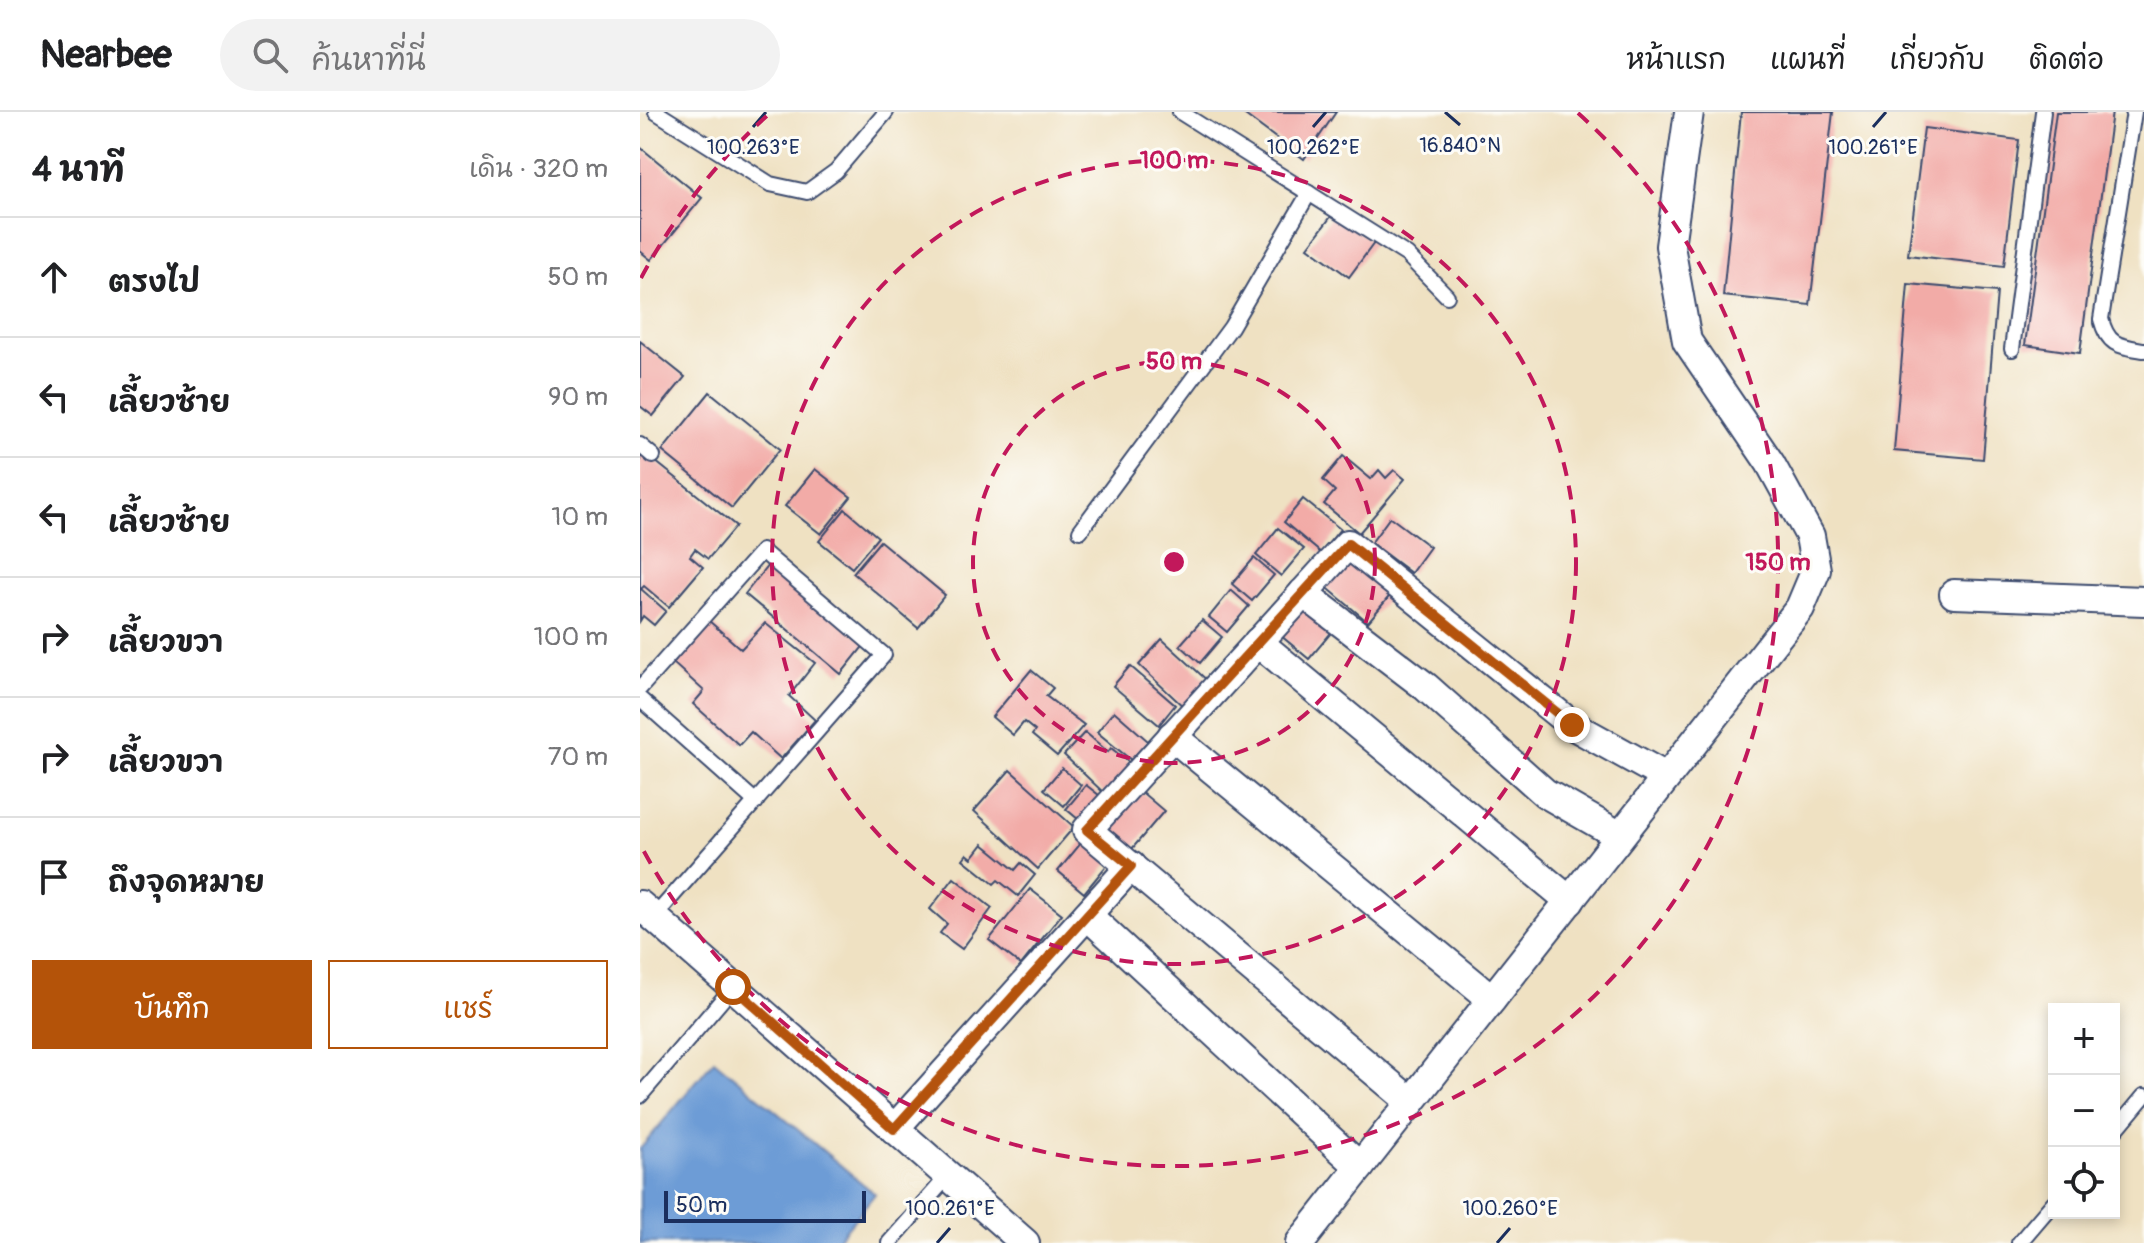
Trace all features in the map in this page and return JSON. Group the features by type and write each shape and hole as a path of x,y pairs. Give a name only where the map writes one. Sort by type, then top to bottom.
{"street":[{"path":"1300,1243 1800,608 1816,570 1810,536 1770,463 1687,341 1670,246 1689,112"},
{"path":"1411,1102 1087,830 1348,544 1572,725 1666,777"},
{"path":"1303,593 1426,687 1545,793 1620,836"},
{"path":"1954,594 2144,601"},
{"path":"1258,642 1570,901"},
{"path":"1172,736 1492,999"},
{"path":"894,1129 1131,866"},
{"path":"647,911 1025,1243"},
{"path":"1087,915 1360,1167"}],"lane":[{"path":"656,112 770,184 807,192 836,171 886,112"},
{"path":"1180,112 1407,255 1447,296"},
{"path":"2012,349 2043,112"},
{"path":"2134,112 2101,319 2105,336 2119,346 2144,350"},
{"path":"1080,531 1231,327 1309,193"},
{"path":"640,445 653,456"},
{"path":"640,688 762,551 884,655 756,802 647,911"},
{"path":"640,699 756,802"},
{"path":"640,1096 733,987"},
{"path":"2120,1125 2144,1096"},
{"path":"890,1243 948,1176"},
{"path":"2019,1243 2048,1209"}],"water":[{"path":"714,1060 875,1194 835,1243 640,1243 640,1149"}],"building":[{"path":"1241,112 1336,112 1304,159"},
{"path":"1741,112 1833,112 1810,305 1723,296"},
{"path":"2056,112 2112,112 2080,353 2025,345"},
{"path":"1924,128 2019,140 2004,266 1908,255"},
{"path":"640,147 702,198 651,260 640,251"},
{"path":"1333,214 1374,243 1349,277 1308,247"},
{"path":"1908,284 1997,292 1983,459 1894,451"},
{"path":"640,341 685,377 653,416 640,406"},
{"path":"710,392 780,449 732,508 662,451"},
{"path":"640,449 736,526 708,559 695,549 690,556 703,567 669,607 644,586 641,589 666,611 654,625 643,616 640,621"},
{"path":"1343,456 1371,479 1379,470 1386,478 1394,470 1405,479 1359,533 1324,504 1335,491 1323,480"},
{"path":"815,469 851,497 821,534 785,506"},
{"path":"1303,499 1340,529 1321,553 1284,522"},
{"path":"845,509 878,537 852,568 819,541"},
{"path":"1390,517 1430,547 1411,573 1371,543"},
{"path":"1278,528 1304,549 1281,576 1256,555"},
{"path":"880,541 945,595 918,628 853,573"},
{"path":"1349,555 1393,592 1368,622 1324,585"},
{"path":"1254,558 1274,575 1252,601 1232,584"},
{"path":"769,564 866,643 841,674 745,594"},
{"path":"1231,590 1249,606 1227,632 1209,617"},
{"path":"1307,603 1336,627 1309,659 1280,635"},
{"path":"708,620 741,649 765,623 815,663 789,696 815,720 781,759 751,732 739,745 693,704 704,691 673,663"},
{"path":"1202,620 1222,637 1200,663 1180,645"},
{"path":"1162,639 1210,683 1187,710 1139,665"},
{"path":"1130,666 1175,705 1159,725 1113,686"},
{"path":"1031,670 1053,688 1046,696 1084,725 1057,756 1032,735 1035,731 1024,722 1013,735 992,717"},
{"path":"1114,711 1148,741 1131,760 1097,732"},
{"path":"1085,732 1108,752 1111,748 1132,765 1106,795 1064,755"},
{"path":"1062,768 1081,785 1064,806 1044,789"},
{"path":"1010,770 1074,827 1038,869 974,811"},
{"path":"1131,783 1164,811 1131,850 1098,822"},
{"path":"1086,785 1104,799 1084,824 1066,809"},
{"path":"1086,837 1112,859 1084,893 1058,871"},
{"path":"983,844 1015,870 1021,863 1035,875 1018,896 998,880 994,884 963,859 967,854 972,858"},
{"path":"954,878 992,908 962,949 940,933 947,924 930,909"},
{"path":"1030,889 1062,914 1021,965 989,940"}],"route":[{"path":"733,987 894,1129 1131,866 1087,830 1348,544 1572,725"}]}
